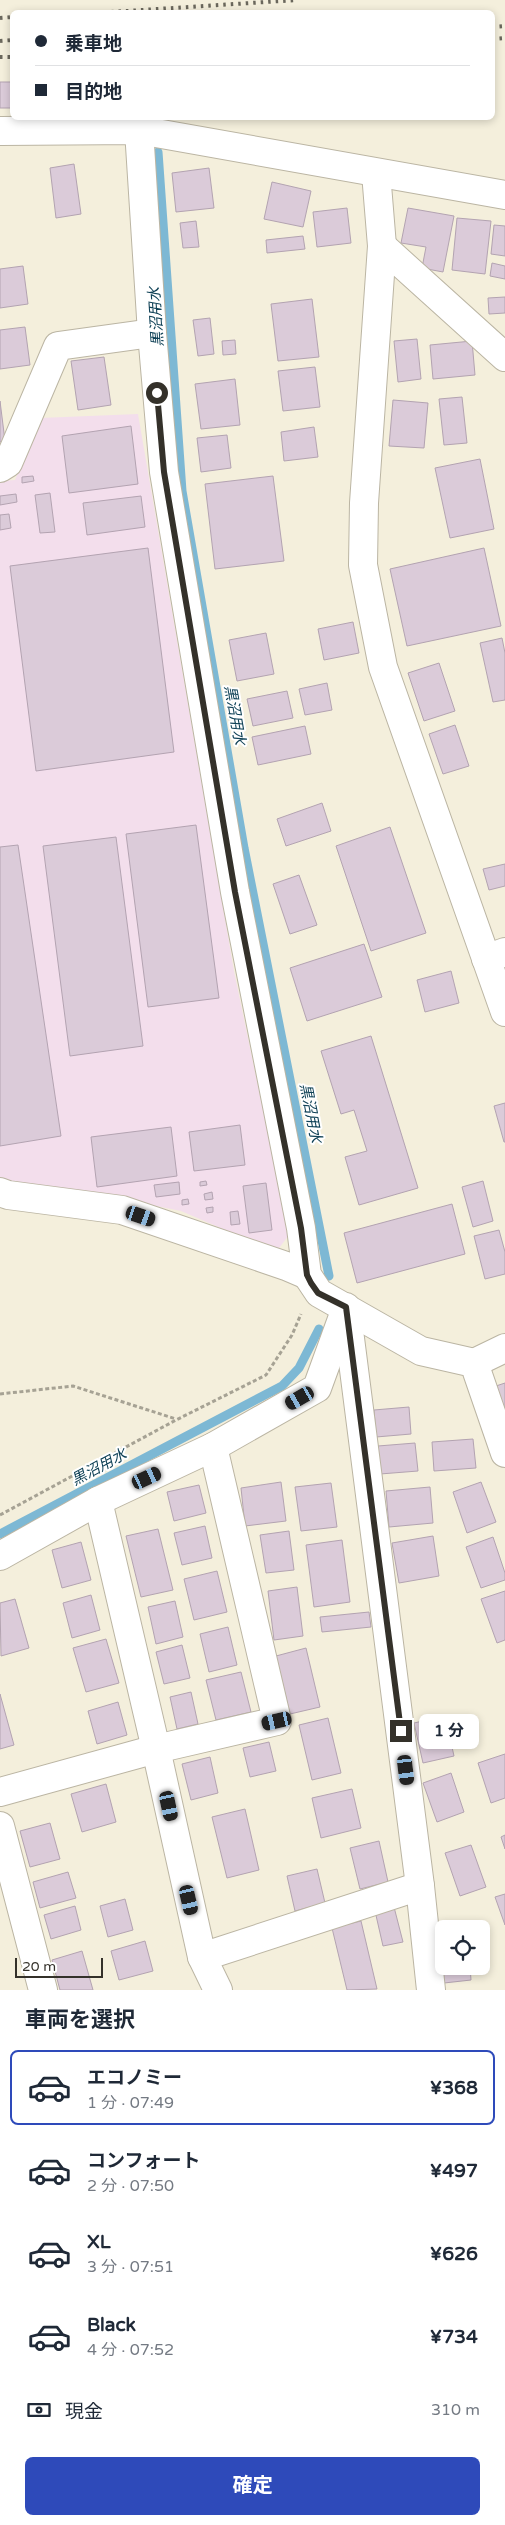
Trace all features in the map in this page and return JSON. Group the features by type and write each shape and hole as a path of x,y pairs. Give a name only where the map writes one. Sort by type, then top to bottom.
{"street":[{"path":"139,130 152,333 164,472 235,892 301,1228 307,1275 318,1293 346,1307 421,1351 474,1363 505,1348"},
{"path":"0,131 139,130 505,195"},
{"path":"376,173 382,246 364,503 363,565 383,667 495,955 505,1012"},
{"path":"382,246 505,357"},
{"path":"0,468 8,463 58,346 152,333"},
{"path":"0,1192 8,1196 122,1210 286,1266 307,1275"},
{"path":"0,1556 98,1501 214,1447 317,1388 346,1307"},
{"path":"346,1307 420,1886 431,1990"},
{"path":"474,1363 505,1453"},
{"path":"0,1792 156,1749 277,1721 214,1447"},
{"path":"98,1501 202,1957 218,1990"},
{"path":"0,1826 43,1990"},
{"path":"202,1957 420,1886"}],"path":[{"path":"0,1515 176,1420 266,1375 292,1335 304,1308"},
{"path":"0,1394 73,1386 176,1420"}],"shaded area":[{"path":"138,414 234,971 289,1235 276,1252 181,1211 116,1198 10,1184 0,1179 0,481 15,480 40,418"}],"building":[{"path":"0,82 10,82 10,108 0,108"},
{"path":"74,164 81,214 56,218 50,168"},
{"path":"209,168 214,208 176,212 172,173"},
{"path":"272,182 311,191 303,227 264,219"},
{"path":"347,208 351,243 317,247 313,212"},
{"path":"408,208 454,216 443,272 422,268 426,247 401,243"},
{"path":"457,218 491,221 485,274 452,270"},
{"path":"196,221 199,247 183,248 180,223"},
{"path":"494,225 505,226 505,256 491,254"},
{"path":"303,236 305,249 267,253 266,240"},
{"path":"492,263 505,266 505,279 490,276"},
{"path":"23,266 28,304 0,308 0,269"},
{"path":"505,297 505,313 489,314 488,298"},
{"path":"312,299 319,357 278,361 271,304"},
{"path":"210,318 214,354 198,356 193,320"},
{"path":"25,327 30,365 0,369 0,330"},
{"path":"417,339 421,379 398,382 394,341"},
{"path":"235,340 236,354 223,355 222,341"},
{"path":"472,341 475,375 433,379 430,345"},
{"path":"104,357 111,405 78,410 71,361"},
{"path":"315,367 320,407 283,411 278,371"},
{"path":"235,379 240,425 201,429 195,384"},
{"path":"462,397 467,443 444,445 439,399"},
{"path":"393,400 428,403 424,448 389,446"},
{"path":"0,401 5,441 0,442"},
{"path":"131,426 138,484 69,493 62,436"},
{"path":"314,427 318,457 284,461 281,432"},
{"path":"227,435 231,468 201,472 197,438"},
{"path":"480,459 494,529 450,538 435,468"},
{"path":"33,476 34,481 22,483 22,477"},
{"path":"273,476 284,561 215,569 205,484"},
{"path":"50,493 55,532 40,533 35,495"},
{"path":"16,494 17,502 0,505 0,496"},
{"path":"141,496 145,527 87,535 83,503"},
{"path":"9,514 11,528 0,530 0,515"},
{"path":"148,548 174,752 36,771 10,566"},
{"path":"484,548 501,626 407,646 390,569"},
{"path":"353,622 359,653 324,660 318,629"},
{"path":"266,633 274,674 237,681 229,640"},
{"path":"502,638 505,653 505,700 493,702 480,643"},
{"path":"439,663 455,711 424,721 408,673"},
{"path":"327,683 332,710 305,715 299,689"},
{"path":"287,691 293,718 253,726 247,699"},
{"path":"455,725 469,766 443,774 429,734"},
{"path":"305,726 311,754 258,765 252,737"},
{"path":"322,803 331,831 286,846 277,819"},
{"path":"196,825 219,998 148,1007 126,834"},
{"path":"390,827 426,933 371,951 336,846"},
{"path":"116,837 143,1046 70,1056 43,846"},
{"path":"18,845 61,1136 0,1146 0,847"},
{"path":"505,864 505,886 489,890 483,869"},
{"path":"299,875 317,925 290,934 273,884"},
{"path":"364,944 382,997 307,1021 290,968"},
{"path":"451,971 459,1003 425,1012 417,980"},
{"path":"371,1036 418,1188 359,1205 345,1157 367,1151 354,1110 341,1114 321,1051"},
{"path":"505,1103 505,1142 504,1142 494,1106"},
{"path":"240,1125 245,1165 194,1171 189,1132"},
{"path":"171,1127 177,1176 97,1187 91,1137"},
{"path":"206,1181 207,1185 200,1186 200,1182"},
{"path":"483,1181 493,1221 473,1227 462,1187"},
{"path":"179,1182 180,1194 156,1197 154,1185"},
{"path":"266,1183 272,1230 249,1233 243,1186"},
{"path":"212,1192 213,1199 205,1200 204,1194"},
{"path":"188,1199 189,1204 182,1205 182,1200"},
{"path":"452,1204 465,1254 357,1283 344,1233"},
{"path":"213,1207 213,1212 207,1213 206,1208"},
{"path":"238,1211 240,1224 231,1225 230,1212"},
{"path":"499,1230 505,1252 505,1274 485,1279 474,1236"},
{"path":"505,1383 505,1419 493,1387"},
{"path":"409,1407 411,1434 376,1437 374,1410"},
{"path":"473,1439 476,1468 434,1471 432,1442"},
{"path":"415,1443 418,1471 380,1474 378,1446"},
{"path":"281,1482 286,1521 245,1526 241,1488"},
{"path":"481,1482 496,1522 467,1533 453,1492"},
{"path":"331,1483 337,1527 301,1531 295,1487"},
{"path":"199,1485 206,1513 174,1521 167,1492"},
{"path":"430,1487 433,1523 389,1527 386,1491"},
{"path":"205,1526 212,1558 182,1565 174,1533"},
{"path":"158,1529 173,1590 141,1597 126,1536"},
{"path":"289,1531 294,1570 266,1573 260,1535"},
{"path":"433,1536 439,1576 399,1583 392,1543"},
{"path":"493,1537 505,1573 505,1580 481,1588 466,1547"},
{"path":"342,1540 350,1602 314,1607 306,1545"},
{"path":"81,1542 91,1580 62,1588 52,1550"},
{"path":"217,1571 227,1612 194,1620 184,1579"},
{"path":"297,1587 303,1636 274,1640 268,1591"},
{"path":"505,1591 505,1640 497,1643 481,1599"},
{"path":"91,1595 100,1630 72,1638 63,1603"},
{"path":"15,1599 29,1648 1,1656 0,1603"},
{"path":"175,1601 183,1637 156,1644 148,1607"},
{"path":"369,1612 371,1627 322,1632 320,1617"},
{"path":"228,1627 237,1665 209,1672 200,1634"},
{"path":"106,1639 119,1683 86,1692 73,1648"},
{"path":"182,1645 190,1678 164,1684 156,1652"},
{"path":"306,1648 320,1707 290,1714 276,1656"},
{"path":"241,1672 251,1712 216,1720 206,1680"},
{"path":"191,1692 198,1724 177,1729 170,1697"},
{"path":"0,1694 14,1745 0,1749"},
{"path":"118,1702 127,1735 97,1744 88,1711"},
{"path":"445,1716 454,1756 423,1763 414,1723"},
{"path":"328,1718 341,1773 312,1780 299,1725"},
{"path":"269,1742 276,1771 250,1777 243,1748"},
{"path":"505,1754 505,1798 491,1803 478,1763"},
{"path":"210,1757 218,1793 191,1800 182,1764"},
{"path":"451,1773 464,1812 437,1822 423,1783"},
{"path":"106,1784 116,1822 82,1832 71,1794"},
{"path":"352,1789 361,1828 321,1838 312,1798"},
{"path":"245,1809 259,1870 227,1878 212,1817"},
{"path":"50,1823 60,1859 30,1867 20,1831"},
{"path":"505,1835 505,1849 501,1837"},
{"path":"379,1841 388,1882 360,1889 350,1848"},
{"path":"471,1845 486,1887 460,1896 445,1853"},
{"path":"317,1869 325,1903 295,1911 287,1876"},
{"path":"68,1872 76,1898 40,1908 33,1882"},
{"path":"505,1894 505,1925 495,1897"},
{"path":"125,1899 133,1930 108,1937 100,1906"},
{"path":"75,1906 81,1930 51,1939 44,1915"},
{"path":"394,1907 403,1942 383,1946 375,1911"},
{"path":"361,1921 377,1989 347,1990 332,1928"},
{"path":"145,1941 153,1971 119,1980 111,1951"},
{"path":"82,1951 93,1990 60,1990 52,1960"},
{"path":"443,1975 471,1975 471,1980 444,1983"}],"waterway":[{"name":"黒沼用水","path":"158,152 182,491 244,848 329,1276"},
{"name":"黒沼用水","path":"0,1534 282,1386 299,1368 319,1329"}],"railway":[{"path":"142,10 297,0"},
{"path":"0,18 10,17"},
{"path":"495,27 505,26"},
{"path":"495,39 505,38"},
{"path":"0,41 10,40"},
{"path":"0,57 10,57"}],"route":[{"path":"157,393 164,472 235,892 301,1228 307,1275 318,1293 346,1307 401,1731"}]}
